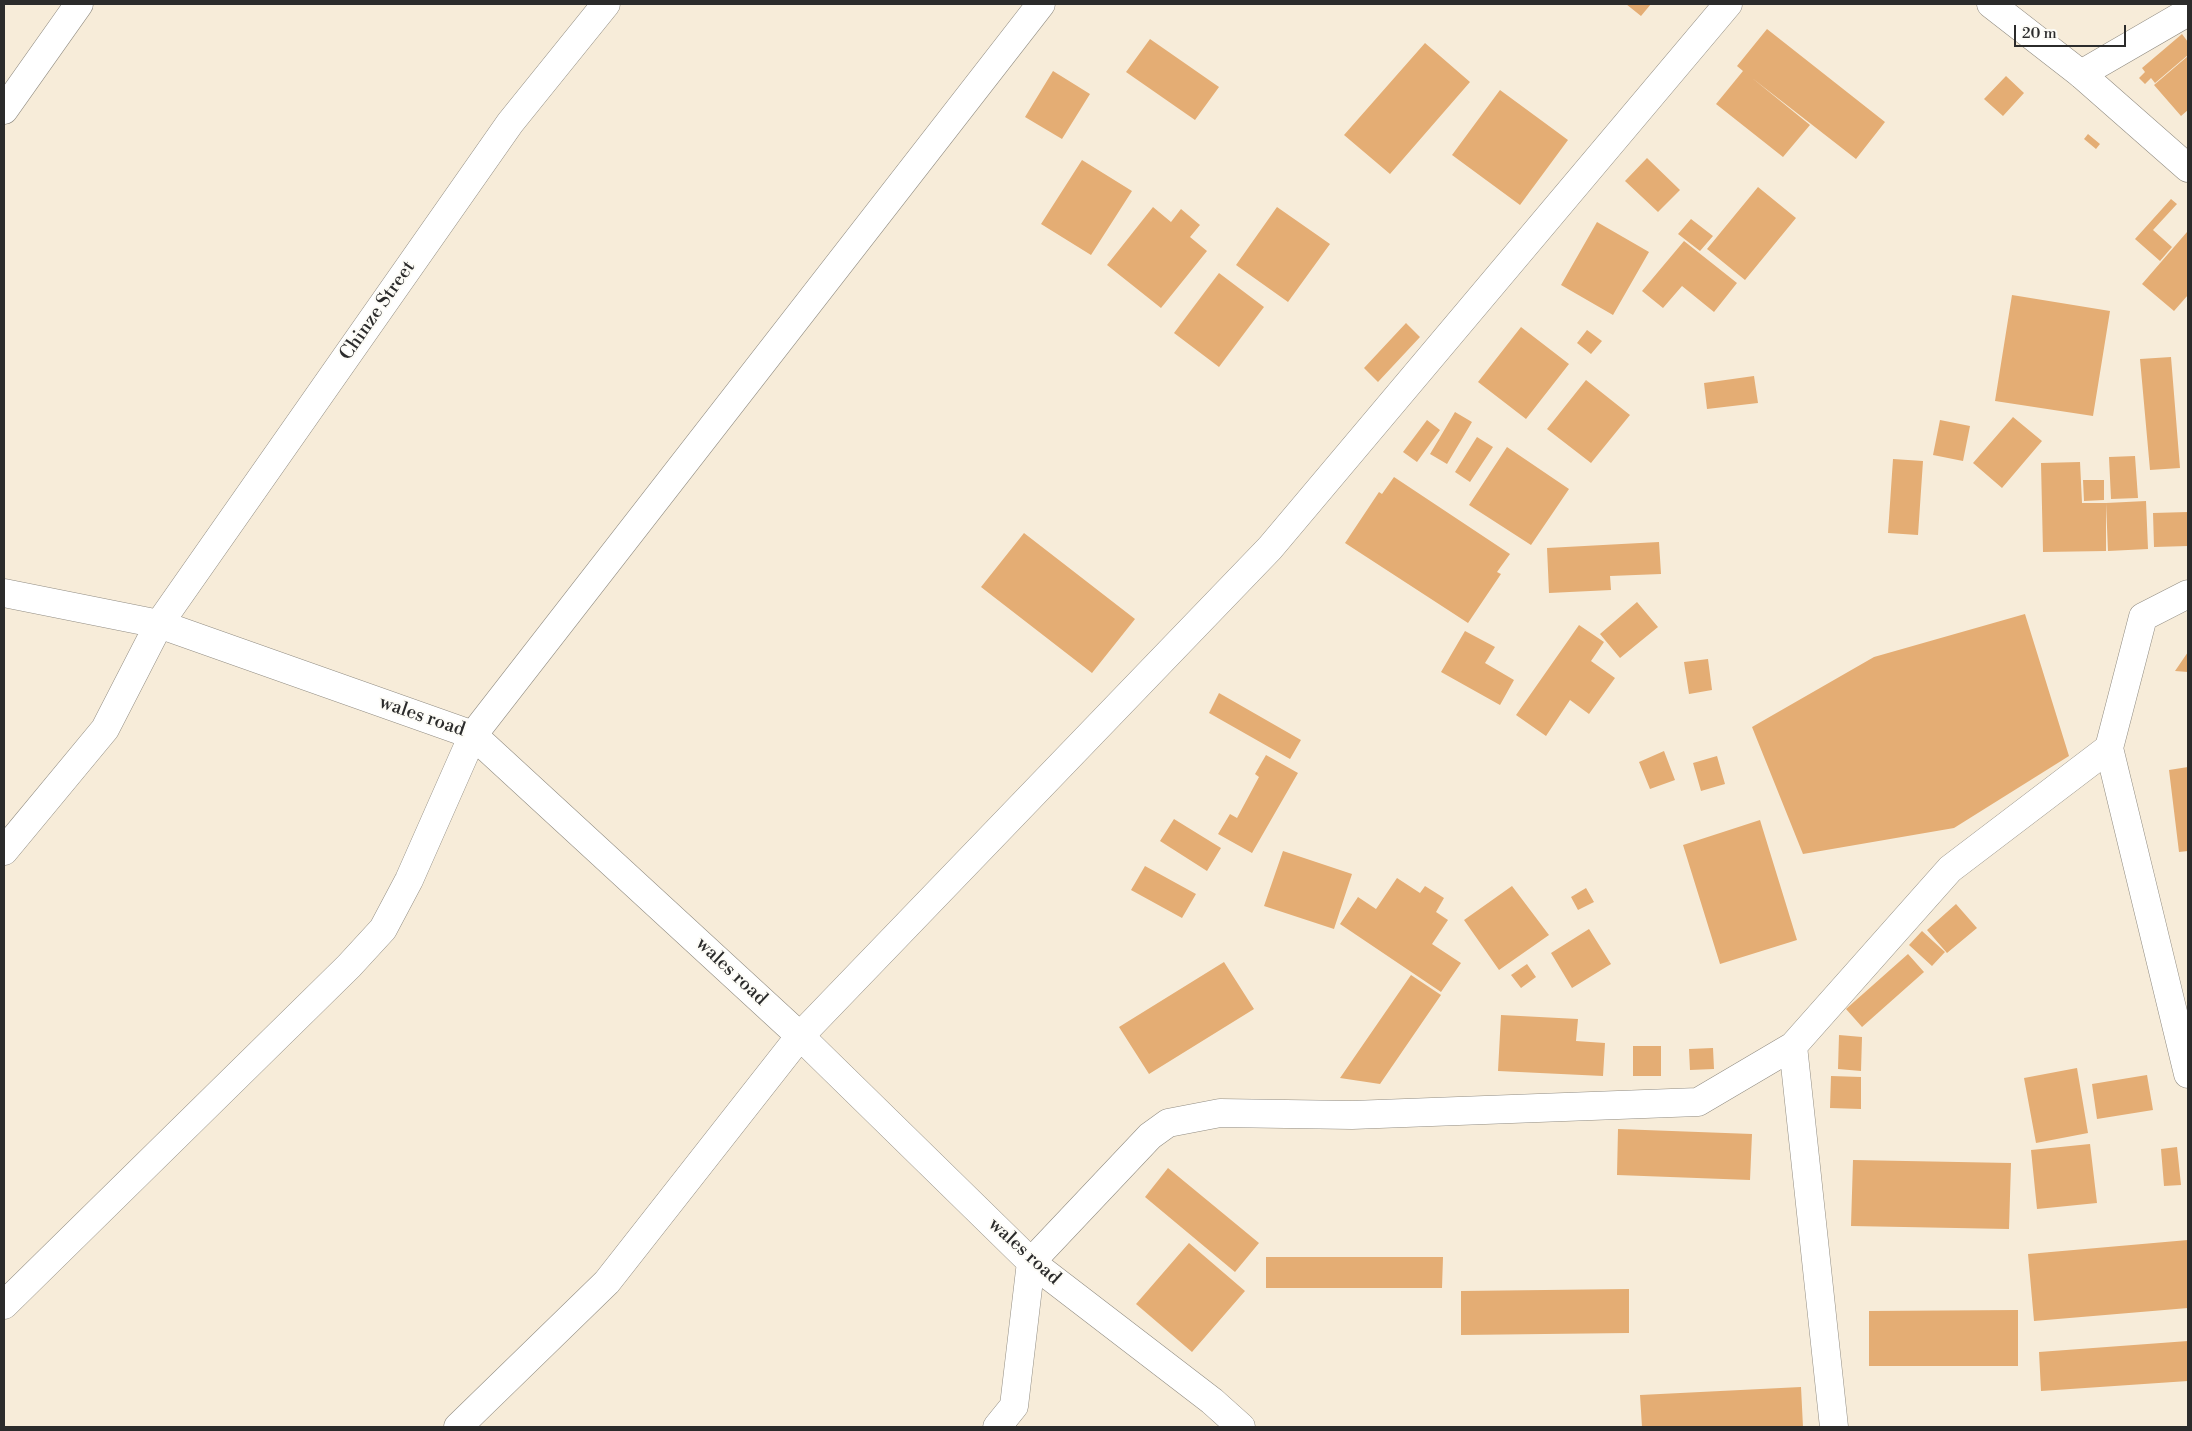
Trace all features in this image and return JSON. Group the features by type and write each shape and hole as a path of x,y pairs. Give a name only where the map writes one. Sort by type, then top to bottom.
{"street":[{"path":"4,110 79,4"},
{"name":"Chinze Street","path":"4,851 105,729 159,624 510,123 606,4"},
{"path":"4,1305 350,966 383,929 409,880 473,735 1041,4"},
{"path":"458,1427 607,1282 800,1036 1270,548 1728,4"},
{"path":"1991,4 2081,74 2188,168"},
{"path":"2081,74 2188,12"},
{"name":"wales road","path":"4,593 159,624 473,735 800,1036 1031,1262 1212,1402 1241,1427"},
{"path":"2188,594 2143,617 2109,748 2188,1074"},
{"path":"997,1427 1014,1406 1031,1262 1150,1136 1168,1123 1220,1113 1352,1115 1698,1102 1793,1046 1950,869 2109,748"},
{"path":"1793,1046 1834,1427"}],"building":[{"path":"1626,4 1651,4 1641,16"},
{"path":"1767,29 1885,122 1856,159 1752,78 1810,125 1783,157 1716,104 1743,71 1737,66"},
{"path":"2182,34 2188,42 2188,55 2155,83 2151,78 2145,84 2139,78 2145,72 2142,68"},
{"path":"1150,39 1219,87 1195,120 1126,72"},
{"path":"1425,43 1470,82 1390,174 1344,135"},
{"path":"2188,56 2188,110 2181,116 2154,85"},
{"path":"1053,71 1090,94 1062,139 1025,117"},
{"path":"2006,76 2024,93 2003,116 1984,99"},
{"path":"1500,90 1568,140 1520,205 1452,155"},
{"path":"2088,134 2100,144 2096,149 2084,139"},
{"path":"1647,158 1680,190 1658,212 1625,181"},
{"path":"1082,160 1132,191 1091,255 1041,224"},
{"path":"1758,187 1796,218 1745,280 1707,249"},
{"path":"2171,199 2177,204 2153,230 2172,247 2160,261 2135,239"},
{"path":"1153,207 1171,222 1181,209 1200,225 1190,237 1207,251 1161,308 1107,265"},
{"path":"1277,207 1330,244 1288,302 1236,265"},
{"path":"1691,219 1713,236 1700,251 1678,234"},
{"path":"1597,222 1649,252 1613,315 1561,285"},
{"path":"2187,232 2188,295 2174,311 2142,284"},
{"path":"1684,241 1737,283 1714,312 1682,286 1663,308 1642,291"},
{"path":"1219,273 1264,307 1219,367 1174,333"},
{"path":"2012,295 2110,311 2093,416 1995,401"},
{"path":"1406,323 1420,337 1378,382 1364,368"},
{"path":"1521,327 1569,364 1526,419 1478,382"},
{"path":"1587,330 1602,341 1591,354 1577,343"},
{"path":"2171,357 2180,468 2150,470 2140,359"},
{"path":"1754,376 1758,403 1707,409 1704,383"},
{"path":"1586,380 1630,415 1591,463 1547,429"},
{"path":"1455,412 1472,422 1447,464 1430,454"},
{"path":"2013,417 2042,441 2002,488 1973,463"},
{"path":"1427,420 1440,430 1417,462 1403,452"},
{"path":"1940,420 1970,426 1963,461 1933,455"},
{"path":"1477,437 1493,447 1470,482 1455,472"},
{"path":"1507,447 1569,489 1531,545 1469,505"},
{"path":"2135,456 2138,498 2111,499 2109,457"},
{"path":"1893,459 1923,461 1918,535 1888,533"},
{"path":"2080,462 2082,503 2106,503 2106,551 2043,552 2041,463"},
{"path":"1394,477 1510,554 1497,572 1501,574 1468,623 1345,543 1379,492 1382,494"},
{"path":"2083,480 2104,480 2104,500 2084,501"},
{"path":"2146,501 2148,549 2108,551 2106,503"},
{"path":"2188,512 2188,546 2154,547 2153,513"},
{"path":"1024,533 1135,619 1092,673 981,587"},
{"path":"1659,542 1661,574 1610,576 1611,590 1549,593 1547,548"},
{"path":"1637,602 1658,627 1620,658 1600,634"},
{"path":"2025,614 2069,756 1954,828 1803,854 1752,727 1874,657"},
{"path":"1579,625 1604,642 1591,661 1615,678 1589,714 1570,700 1546,736 1516,715"},
{"path":"1465,631 1495,647 1485,663 1514,680 1500,705 1441,672"},
{"path":"2188,652 2188,672 2175,671"},
{"path":"1708,659 1712,690 1689,694 1684,662"},
{"path":"1219,693 1301,740 1290,759 1209,713"},
{"path":"1664,751 1675,780 1650,789 1639,762"},
{"path":"1266,755 1298,773 1252,853 1218,834 1230,814 1237,818 1259,777 1255,774"},
{"path":"1717,756 1725,784 1701,791 1693,763"},
{"path":"2188,767 2188,851 2179,852 2169,770"},
{"path":"1174,819 1221,848 1207,871 1160,841"},
{"path":"1760,820 1797,940 1720,964 1683,845"},
{"path":"1283,851 1352,874 1334,929 1264,906"},
{"path":"1145,866 1196,894 1182,918 1131,890"},
{"path":"1397,878 1420,893 1425,886 1444,898 1436,912 1448,920 1432,944 1461,963 1441,992 1340,924 1358,897 1376,909"},
{"path":"1512,886 1549,935 1499,970 1464,920"},
{"path":"1586,888 1594,902 1578,910 1571,897"},
{"path":"1956,904 1977,928 1947,953 1927,930"},
{"path":"1589,929 1611,964 1572,988 1551,953"},
{"path":"1922,931 1945,952 1932,966 1909,945"},
{"path":"1908,954 1924,972 1862,1027 1846,1009"},
{"path":"1224,962 1254,1009 1149,1074 1119,1027"},
{"path":"1527,964 1536,977 1521,988 1511,975"},
{"path":"1411,975 1441,995 1380,1084 1340,1078"},
{"path":"1501,1015 1578,1019 1576,1041 1605,1043 1603,1076 1498,1071"},
{"path":"1839,1035 1862,1037 1861,1071 1838,1069"},
{"path":"1633,1046 1661,1046 1661,1076 1633,1076"},
{"path":"1713,1048 1714,1069 1690,1070 1689,1049"},
{"path":"2077,1068 2088,1133 2036,1143 2024,1078"},
{"path":"2147,1075 2153,1110 2097,1119 2092,1084"},
{"path":"1831,1076 1861,1077 1861,1109 1830,1108"},
{"path":"1618,1129 1752,1134 1750,1180 1617,1175"},
{"path":"2090,1144 2097,1203 2037,1209 2031,1150"},
{"path":"2177,1147 2181,1185 2164,1186 2161,1149"},
{"path":"1853,1160 2011,1163 2009,1229 1851,1226"},
{"path":"1168,1168 1259,1243 1235,1272 1145,1197"},
{"path":"2188,1240 2188,1308 2034,1321 2028,1254"},
{"path":"1189,1243 1245,1291 1192,1352 1136,1304"},
{"path":"1266,1257 1443,1257 1442,1288 1266,1288"},
{"path":"1629,1289 1629,1333 1461,1335 1461,1291"},
{"path":"2018,1310 2018,1366 1869,1366 1869,1311"},
{"path":"2188,1341 2188,1381 2041,1391 2039,1352"},
{"path":"1801,1387 1803,1427 1642,1427 1640,1395"}]}
